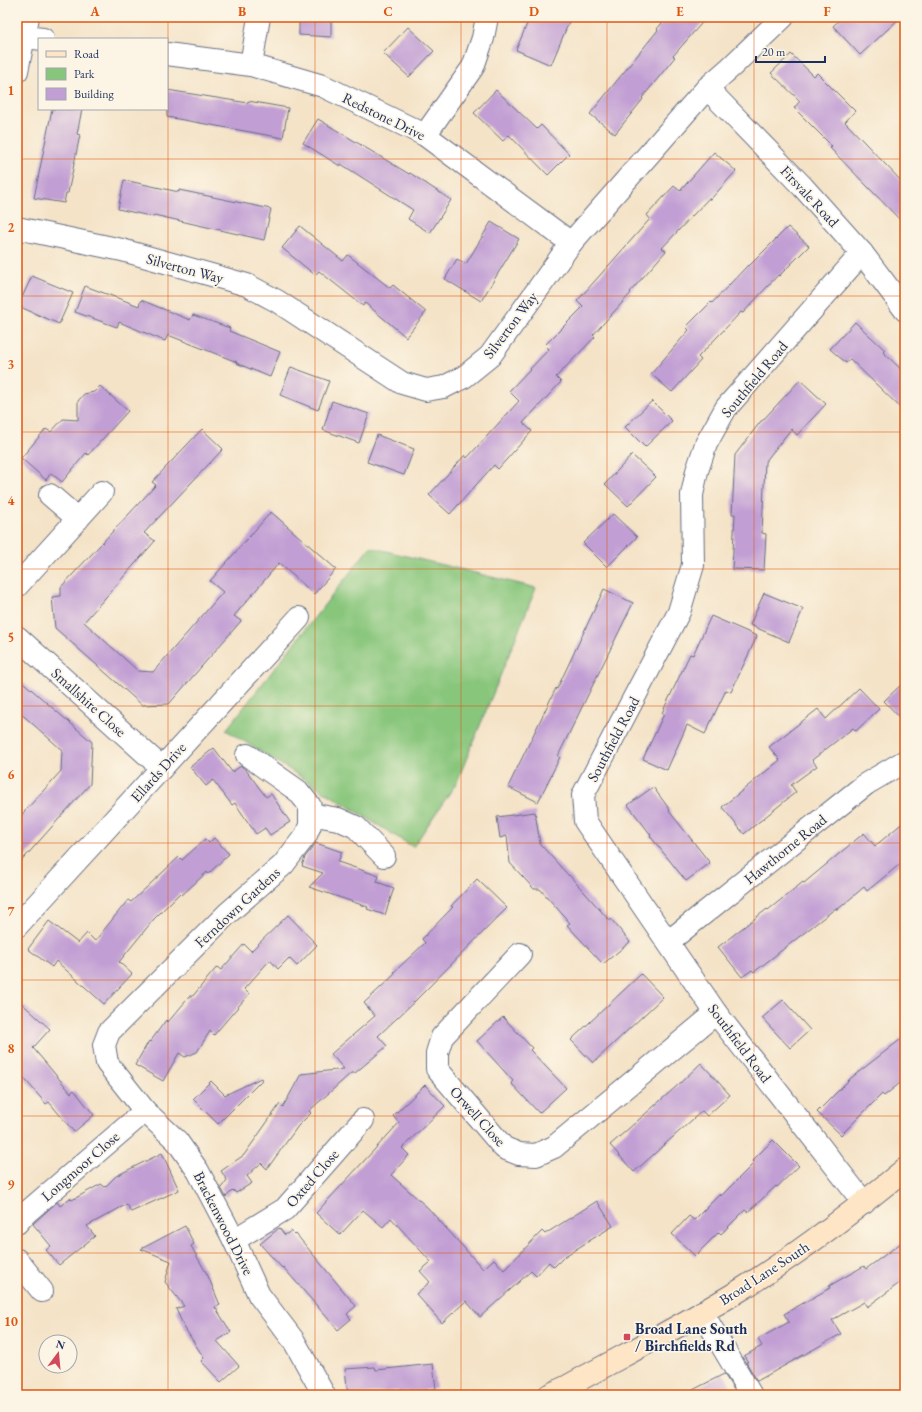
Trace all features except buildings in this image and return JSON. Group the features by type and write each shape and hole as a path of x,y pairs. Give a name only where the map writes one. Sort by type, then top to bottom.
{"street":[{"path":"250,65 259,17"},
{"path":"425,135 473,67 483,38 487,17"},
{"name":"Silverton Way","path":"17,228 122,250 247,285 277,301 402,384 426,390 444,387 464,377 490,356 571,243 707,88 732,67 783,17"},
{"path":"17,71 32,31"},
{"name":"Redstone Drive","path":"168,54 250,65 323,86 425,135 571,243"},
{"name":"Firsvale Road","path":"707,88 803,187 862,253 905,310"},
{"name":"Southfield Road","path":"862,253 726,408 706,444 697,471 692,495 693,565 679,612 583,795 585,821 716,1013 864,1203"},
{"path":"17,586 102,492"},
{"path":"50,495 78,519"},
{"name":"Ellards Drive","path":"17,926 299,618"},
{"name":"Smallshire Close","path":"17,637 162,768"},
{"path":"247,755 298,790 310,806 310,814 338,820 356,827 384,856"},
{"name":"Hawthorne Road","path":"668,942 866,784 905,760"},
{"name":"Ferndown Gardens","path":"107,1063 104,1045 110,1032 228,913 283,865 306,835 310,825 310,814"},
{"name":"Orwell Close","path":"520,954 442,1037 437,1053 437,1069 504,1148 519,1154 536,1155 554,1147 716,1013"},
{"name":"Brackenwood Drive","path":"107,1063 145,1111 177,1140 198,1171 234,1240 259,1295 294,1340 324,1395"},
{"name":"Longmoor Close","path":"17,1223 26,1213 145,1111"},
{"name":"Oxted Close","path":"234,1240 285,1209 363,1120"},
{"name":"Broad Lane South","path":"563,1392 742,1288 795,1253 864,1203 905,1169"},
{"path":"17,1260 42,1291"},
{"path":"702,1312 751,1395"}],"green space":[{"path":"370,547 536,588 457,782 413,847 226,730"}],"place":[{"name":"Broad Lane South / Birchfields Rd","path":"627,1337"}]}
